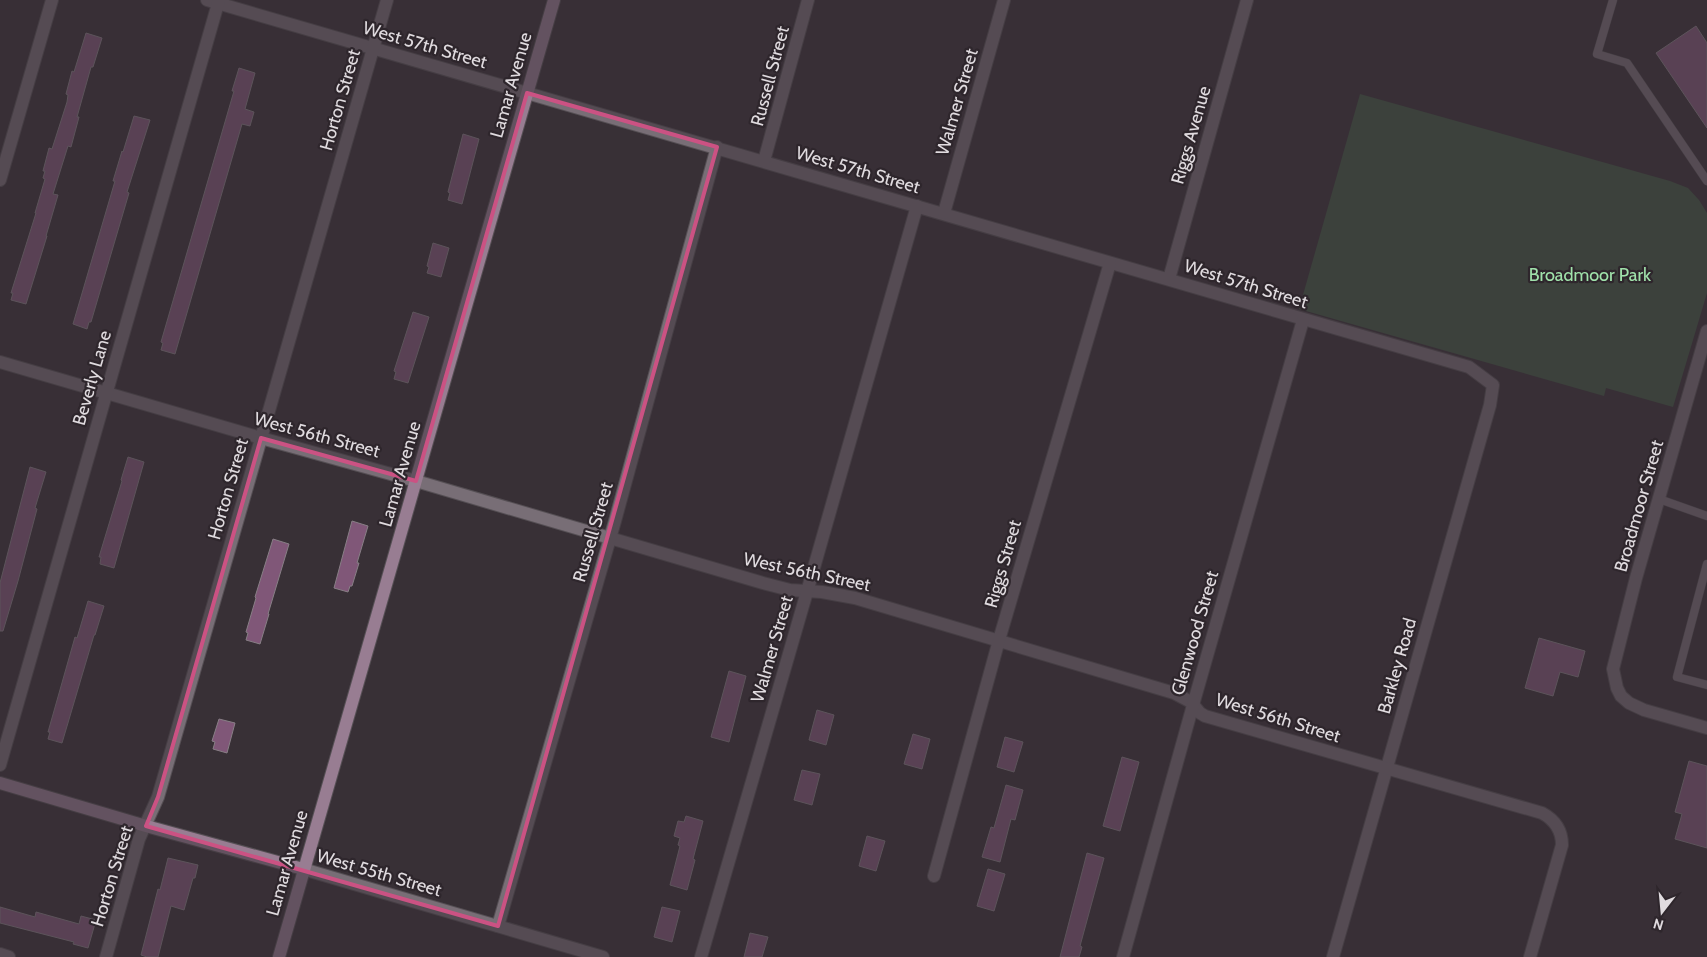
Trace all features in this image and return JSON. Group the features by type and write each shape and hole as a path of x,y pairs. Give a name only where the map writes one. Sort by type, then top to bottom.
{"street":[{"path":"0,180 52,0"},
{"name":"Horton Street","path":"106,957 139,839 158,797 387,0"},
{"name":"Lamar Avenue","path":"279,957 554,0"},
{"name":"Russell Street","path":"764,161 808,0"},
{"name":"Walmer Street","path":"944,213 1004,0"},
{"name":"Riggs Avenue","path":"1169,279 1247,0"},
{"name":"West 57th Street","path":"215,1 1469,367 1493,385"},
{"name":"Beverly Lane","path":"0,765 215,1"},
{"name":"Russell Street","path":"498,926 609,539 717,147"},
{"name":"Walmer Street","path":"701,957 917,206"},
{"name":"Riggs Street","path":"934,876 999,640 1110,263"},
{"name":"Glenwood Street","path":"1123,957 1303,320"},
{"name":"Broadmoor Street","path":"1706,726 1638,708 1629,703 1619,692 1615,682 1613,663 1659,499 1705,347 1707,331"},
{"name":"West 56th Street","path":"0,362 784,588 855,598 999,640 1174,693 1187,699 1205,716 1542,813 1554,820 1561,834 1562,848 1530,957"},
{"name":"Barkley Road","path":"1333,957 1487,415 1493,385"},
{"name":"West 55th Street","path":"0,783 603,957"},
{"path":"0,954 9,957"}],"lane":[{"path":"1613,0 1597,54 1627,64 1707,181"},
{"path":"1659,499 1707,516"},
{"path":"1707,564 1677,677 1707,685"}],"highlighted area":[{"path":"527,93 717,147 498,926 146,826 158,797 261,438 416,481"}],"green space":[{"name":"Broadmoor Park","path":"1360,94 1670,181 1688,188 1707,213 1707,293 1673,407 1606,388 1604,396 1299,309"}],"building":[{"path":"1696,26 1707,43 1707,128 1656,53"},
{"path":"86,33 102,38 93,67 91,67 71,147 68,146 53,194 58,195 26,304 11,300 13,293 11,293 45,179 43,178 45,171 43,171 49,148 52,149 67,102 68,95 66,94 72,71 74,72"},
{"path":"239,68 255,73 245,109 254,112 250,126 242,124 175,354 161,350 163,343 161,342"},
{"path":"134,116 150,120 127,192 129,193 91,322 89,322 87,329 73,324 115,181 113,181"},
{"path":"463,134 479,139 462,204 448,200 450,193 448,192"},
{"path":"433,243 449,248 441,277 427,273"},
{"path":"413,312 429,317 408,383 394,379 396,372 394,371"},
{"path":"128,457 144,462 114,568 100,564 101,557 99,557"},
{"path":"30,467 46,472 35,508 37,509 18,581 3,631 0,631 0,583"},
{"path":"352,521 368,526 357,563 359,563 352,586 350,586 348,592 334,588"},
{"path":"273,539 289,544 260,644 246,640 248,633 246,632"},
{"path":"88,601 104,606 62,743 48,739 50,732 48,732 75,637 77,638"},
{"path":"1539,638 1585,651 1578,677 1560,672 1553,696 1525,688"},
{"path":"729,671 746,676 729,742 711,737"},
{"path":"817,710 834,715 826,745 809,740"},
{"path":"219,719 235,723 227,753 213,749 215,742 212,741"},
{"path":"913,734 930,739 922,769 904,764"},
{"path":"1005,737 1023,742 1014,772 997,767"},
{"path":"1122,757 1139,762 1120,831 1103,826"},
{"path":"1689,761 1707,766 1707,848 1675,839 1682,814 1675,812"},
{"path":"802,770 820,774 812,805 794,800"},
{"path":"1006,785 1023,790 1015,820 1011,819 1000,862 982,857 991,827 994,828"},
{"path":"686,816 703,821 687,890 670,885 680,846 678,845 680,838 674,836 678,821 684,822"},
{"path":"867,836 885,841 876,871 859,866"},
{"path":"1087,853 1104,858 1080,946 1082,947 1079,957 1060,957"},
{"path":"168,858 198,865 184,910 171,906 158,957 147,957 141,955"},
{"path":"988,869 1005,874 994,911 977,906"},
{"path":"0,907 35,917 36,912 79,924 81,916 96,920 88,948 73,944 74,942 0,923"},
{"path":"662,907 680,911 672,942 654,937"},
{"path":"750,933 768,937 762,957 744,957"}]}
